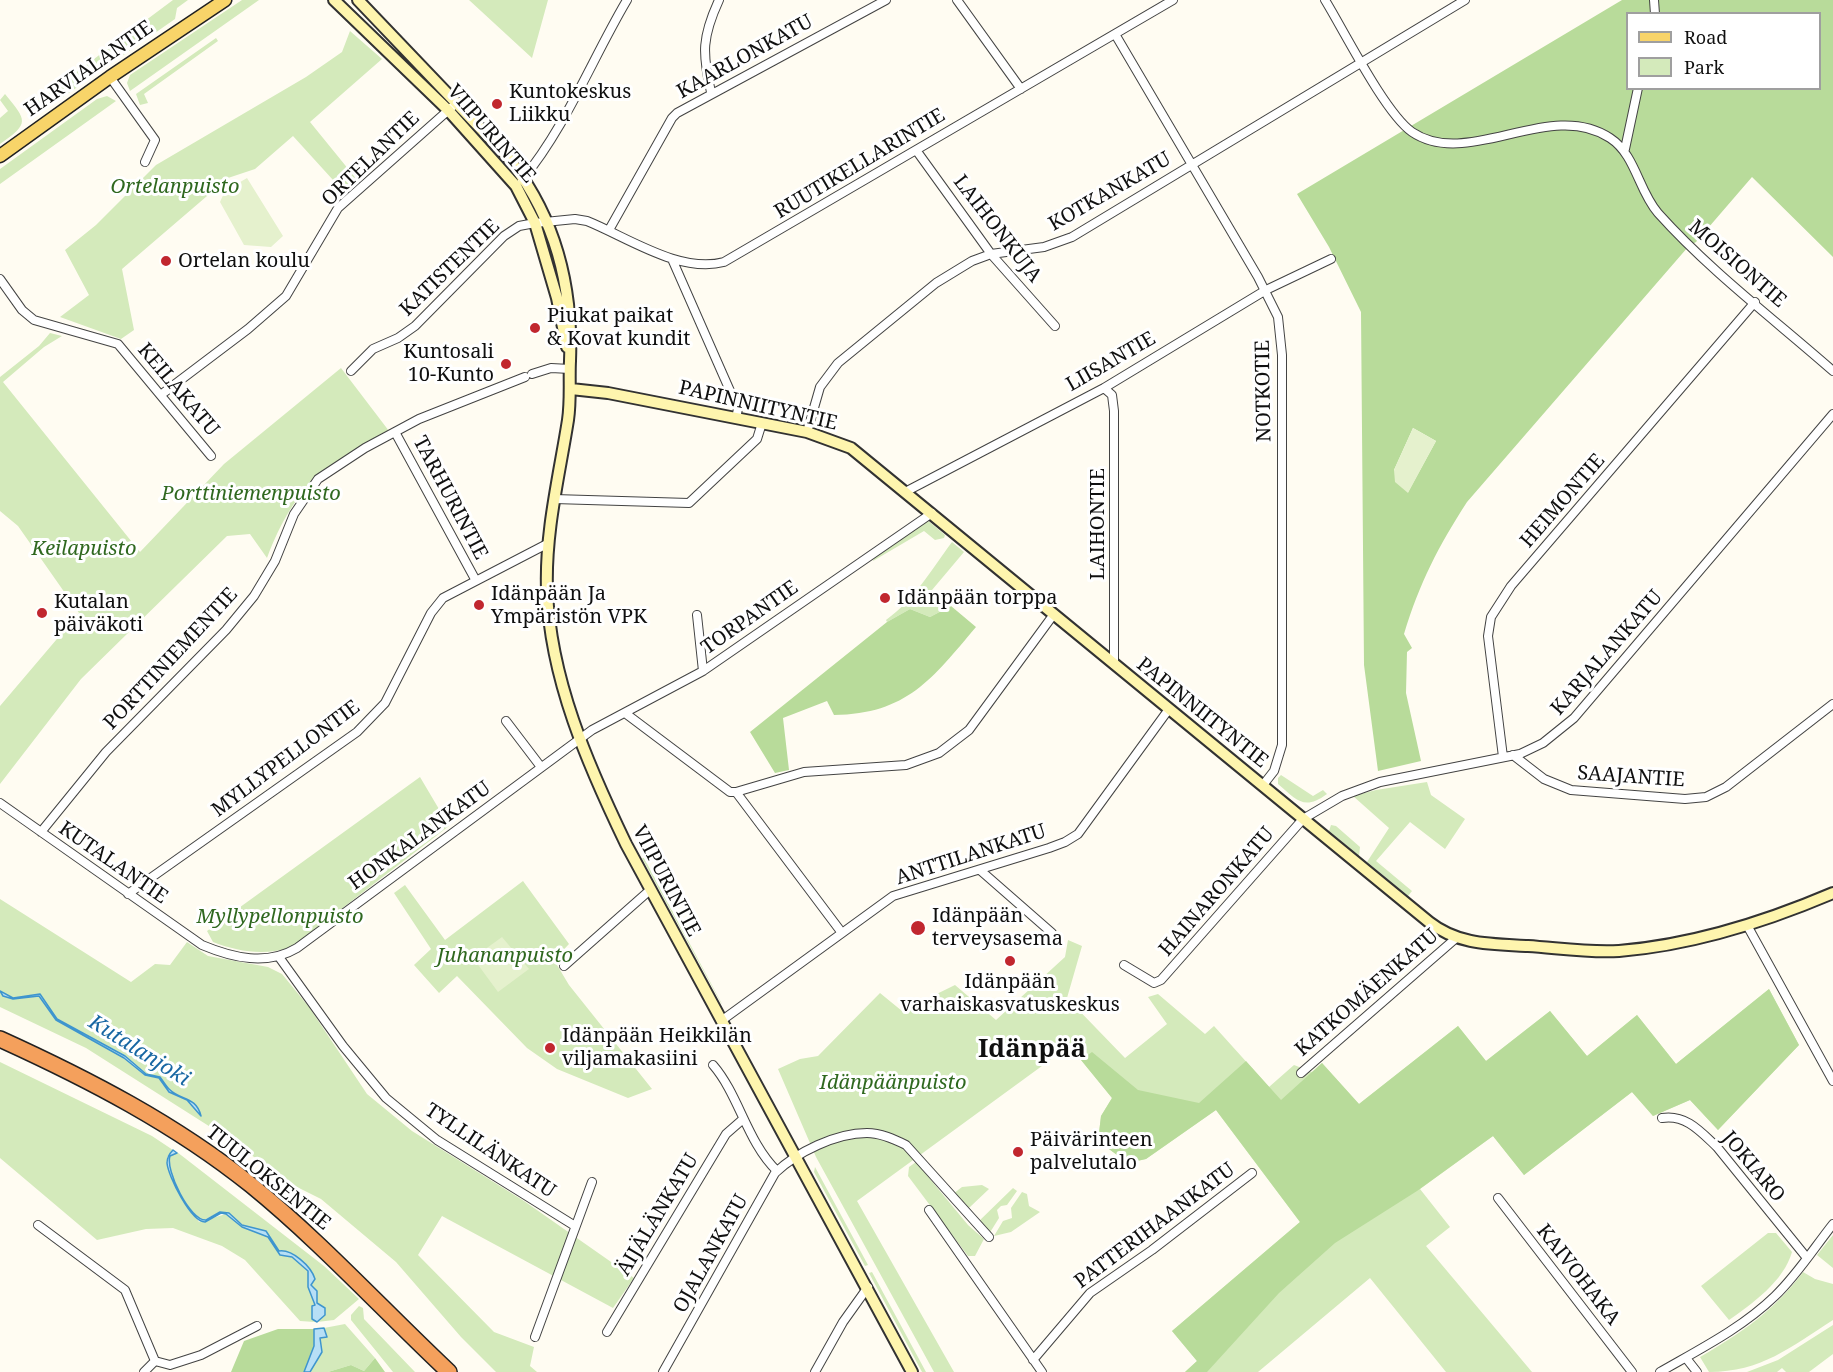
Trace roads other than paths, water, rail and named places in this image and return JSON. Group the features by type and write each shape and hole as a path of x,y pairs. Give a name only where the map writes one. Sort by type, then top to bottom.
{"highway":[{"name":"TUULOKSENTIE","path":"0,1039 117,1096 169,1127 250,1185 327,1252 449,1372"}],"main road":[{"name":"HARVIALANTIE","path":"201,16 217,0"},
{"name":"HARVIALANTIE","path":"0,156 110,77 225,0"},
{"name":"VIIPURINTIE","path":"334,0 453,106 516,186 535,223 557,298 570,365"},
{"name":"VIIPURINTIE","path":"358,0 453,106 524,177 548,221 568,294 572,337 569,417 548,544 547,593 555,655 580,740 610,811 650,890 795,1158 868,1287 912,1372"},
{"name":"PAPINNIITYNTIE","path":"571,388 608,393 807,432 851,447 1428,922 1455,939 1480,943 1616,951 1748,927 1833,893"}],"street":[{"path":"516,186 566,112 627,0"},
{"path":"711,92 704,64 704,42 708,25 719,0"},
{"name":"KAARLONKATU","path":"609,230 672,118 711,92 885,0"},
{"path":"957,0 1021,89"},
{"name":"RUUTIKELLARINTIE","path":"548,221 575,219 609,230 672,259 709,265 736,257 1173,0"},
{"path":"1325,0 1393,112 1414,133 1439,141 1470,142 1527,130 1577,125 1599,132 1625,149 1638,90"},
{"name":"KOTKANKATU","path":"807,432 820,387 838,363 936,284 972,261 991,254 1044,247 1072,237 1465,0"},
{"name":"NOTKOTIE","path":"1115,34 1266,290 1278,317 1282,355 1282,745 1274,771 1263,785"},
{"path":"110,77 155,140 145,162"},
{"name":"ORTELANTIE","path":"162,394 248,329 286,296 338,208 453,106"},
{"name":"MOISIONTIE","path":"1625,149 1633,171 1655,210 1682,239 1833,371"},
{"name":"LAIHONKUJA","path":"916,150 991,254 1055,326"},
{"name":"KATISTENTIE","path":"351,371 373,349 398,338 415,326 504,236 519,226 548,221"},
{"path":"672,259 738,409 736,418"},
{"name":"LIISANTIE","path":"907,491 1104,388 1266,290 1330,260"},
{"name":"KEILAKATU","path":"0,279 22,310 34,320 118,344 162,394 211,456"},
{"name":"HEIMONTIE","path":"1503,757 1490,657 1491,617 1511,586 1755,302"},
{"name":"PORTTINIEMENTIE","path":"41,832 106,752 226,630 254,596 275,561 294,514 318,479 395,432 440,410 552,368 570,365"},
{"name":"LAIHONTIE","path":"1104,388 1112,395 1114,422 1114,664"},
{"name":"KARJALANKATU","path":"1303,819 1342,796 1380,782 1513,755 1543,743 1574,718 1833,414"},
{"path":"554,500 689,503 757,439 762,423"},
{"name":"TARHURINTIE","path":"395,432 475,579"},
{"name":"TORPANTIE","path":"580,740 703,671 932,513"},
{"name":"MYLLYPELLONTIE","path":"128,894 357,732 385,703 431,613 443,598 475,579 548,544"},
{"path":"625,713 730,792 804,772 906,765 939,753 969,729 1054,614"},
{"path":"698,615 703,671"},
{"name":"SAAJANTIE","path":"1513,755 1544,779 1571,790 1685,799 1706,797 1726,787 1833,704"},
{"name":"ANTTILANKATU","path":"721,1021 893,896 1065,842 1078,834 1169,709"},
{"path":"506,721 541,767"},
{"name":"HONKALANKATU","path":"279,957 297,948 580,740"},
{"path":"736,792 842,933"},
{"name":"KUTALANTIE","path":"0,804 184,933 220,952 249,958 279,957"},
{"name":"HAINARONKATU","path":"1124,965 1154,984 1178,963 1303,819"},
{"path":"980,870 1052,933"},
{"path":"564,966 650,890"},
{"path":"1748,927 1833,1081"},
{"name":"KATKOMÄENKATU","path":"1300,1073 1455,939"},
{"name":"TYLLILÄNKATU","path":"279,957 344,1046 386,1098 437,1140 575,1226"},
{"path":"713,1065 742,1119 770,1164 777,1171"},
{"name":"JOKIARO","path":"1662,1118 1671,1116 1689,1122 1709,1140 1807,1258"},
{"name":"ÄIJÄLÄNKATU","path":"607,1332 726,1134 742,1119"},
{"name":"OJALANKATU","path":"663,1372 777,1171 795,1158 849,1135 868,1132 888,1136 906,1146 918,1156 968,1217 988,1237"},
{"name":"PATTERIHAANKATU","path":"1033,1360 1090,1293 1252,1173"},
{"path":"535,1337 592,1182"},
{"name":"KAIVOHAKA","path":"1498,1198 1632,1372"},
{"path":"929,1210 1042,1372"},
{"path":"1660,1372 1724,1335 1763,1308 1778,1294 1833,1224"},
{"path":"38,1225 125,1290 155,1361"},
{"path":"814,1372 843,1322 868,1287"},
{"path":"155,1361 170,1365 191,1358 256,1326"},
{"path":"1686,1358 1697,1372"},
{"path":"144,1372 155,1361"}],"water":[{"path":"0,991 13,998 40,994 57,1019 125,1056 146,1074 160,1077 174,1093 192,1102 196,1105 201,1116 187,1100 169,1092 159,1078 145,1075 124,1058 56,1020 39,996 13,999 3,996"},
{"path":"173,1150 177,1153 170,1156 171,1172 180,1194 193,1212 206,1220 220,1212 229,1213 242,1225 266,1231 279,1251 290,1253 310,1269 315,1279 311,1285 317,1291 317,1303 325,1308 325,1315 317,1322 312,1319 312,1306 315,1305 308,1287 308,1271 292,1257 280,1255 268,1237 242,1227 226,1214 221,1213 205,1222 193,1215 181,1197 168,1169 167,1159"},
{"path":"324,1328 327,1337 320,1338 322,1352 310,1372 304,1372 314,1346 314,1329"}],"place":[{"name":"Kuntokeskus Liikku","path":"497,104"},
{"name":"Ortelan koulu","path":"166,261"},
{"name":"Piukat paikat & Kovat kundit","path":"535,328"},
{"name":"Kuntosali 10-Kunto","path":"506,364"},
{"name":"Idänpään torppa","path":"885,598"},
{"name":"Idänpään Ja Ympäristön VPK","path":"479,605"},
{"name":"Kutalan päiväkoti","path":"42,613"},
{"name":"Idänpään terveysasema","path":"918,928"},
{"name":"Idänpään varhaiskasvatuskeskus","path":"1010,961"},
{"name":"Idänpään Heikkilän viljamakasiini","path":"550,1048"},
{"name":"Päivärinteen palvelutalo","path":"1018,1152"}],"district":[{"name":"Idänpää","path":"1032,1050"}],"park label":[{"name":"Ortelanpuisto","path":"175,187"},
{"name":"Porttiniemenpuisto","path":"251,494"},
{"name":"Keilapuisto","path":"84,549"},
{"name":"Myllypellonpuisto","path":"280,917"},
{"name":"Juhananpuisto","path":"505,956"},
{"name":"Idänpäänpuisto","path":"893,1083"}],"water label":[{"name":"Kutalanjoki","path":"139,1051"}]}
